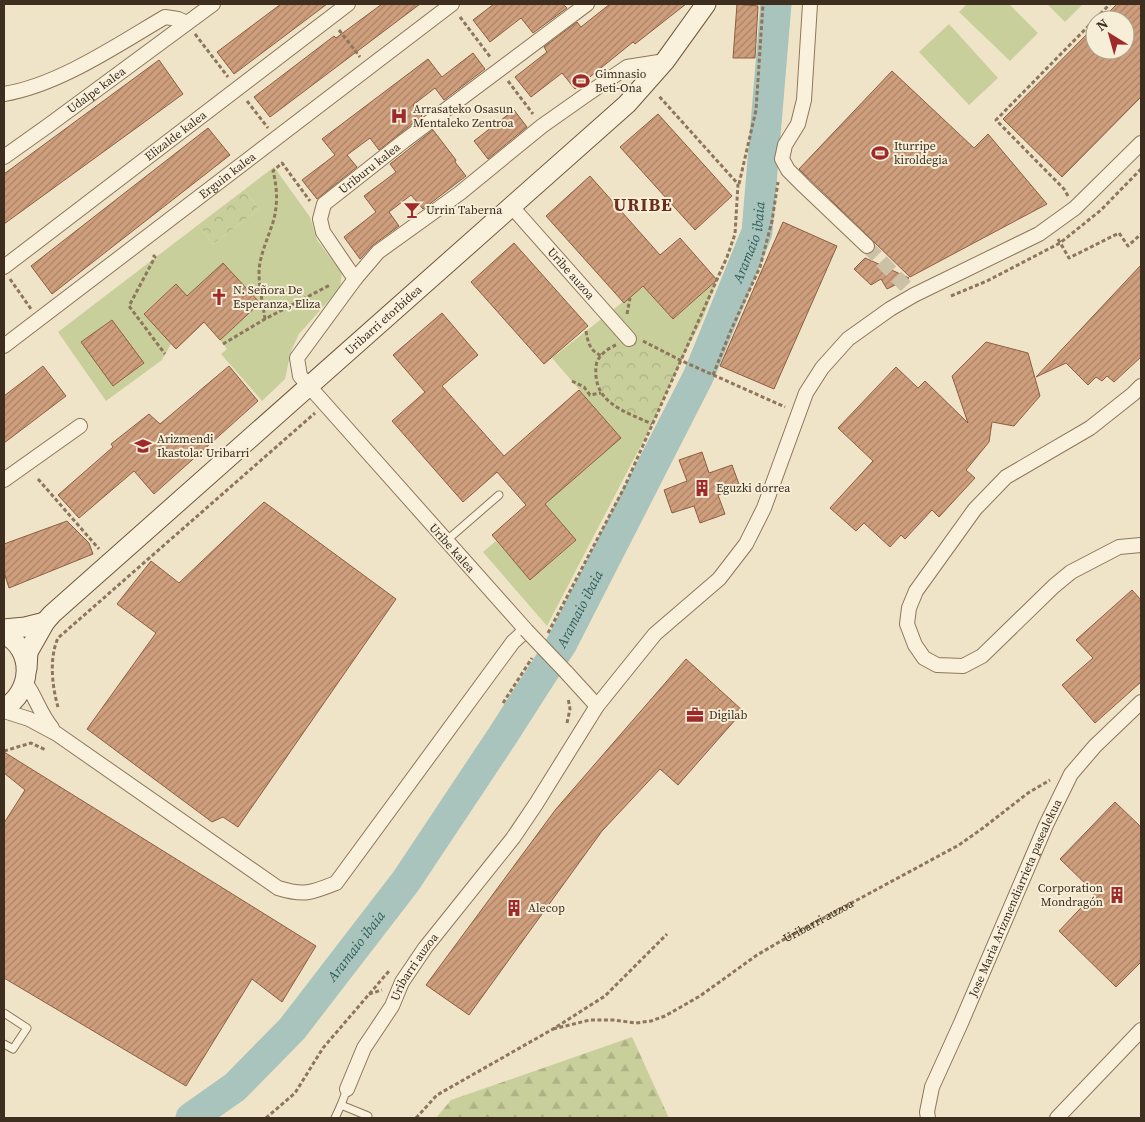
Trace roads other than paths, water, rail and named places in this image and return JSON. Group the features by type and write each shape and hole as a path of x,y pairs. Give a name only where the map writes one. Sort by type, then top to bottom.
{"street":[{"name":"Udalpe kalea","path":"4,157 49,126 213,4"},
{"name":"Elizalde kalea","path":"6,272 348,4"},
{"name":"Erguin kalea","path":"4,346 451,4"},
{"name":"Uriburu kalea","path":"355,279 323,232 320,219 324,204 404,141 587,4"},
{"name":"Uribarri etorbidea","path":"45,622 627,104 665,62 706,4"},
{"path":"810,4 804,100 798,124 785,145 782,159 788,170 867,246"},
{"name":"Udalpe kalea","path":"4,94 17,92 50,80 119,45 165,17 187,23"},
{"path":"309,387 300,376 297,358 355,279 378,252 460,193 542,126 627,67 665,62"},
{"name":"Uribarri auzoa","path":"347,1089 364,1048 392,1006 402,982 425,948 514,838 597,706 655,634 719,579 746,544 764,508 806,393 822,368 848,339 890,310 914,295 1038,234 1075,208 1141,143"},
{"name":"Uribe auzoa","path":"512,207 629,339"},
{"path":"1141,386 1090,428 1006,477 975,509 916,590 909,608 907,624 915,645 924,658 937,665 963,666 982,656 1071,572 1119,547 1141,545"},
{"name":"Uribe kalea","path":"309,387 526,630 597,706"},
{"path":"4,480 80,426"},
{"path":"4,629 25,627 45,622"},
{"path":"4,710 20,694 26,676 28,652 45,622"},
{"path":"4,710 55,731 278,888 294,893 313,893 336,883 516,639 526,630"},
{"path":"4,634 17,644 24,656 26,676 32,691 44,718 55,731"},
{"name":"Jose Maria Arizmendiarrieta pasealekua","path":"928,1118 927,1112 932,1087 1046,825 1071,774 1095,746 1141,702"},
{"path":"1057,1118 1141,1030"}],"lane":[{"path":"446,541 499,495"},
{"path":"4,1013 27,1028 12,1049 4,1044"},
{"path":"336,1118 347,1089"},
{"path":"341,1105 368,1116"}],"waterway":[{"name":"Aramaio ibaia","path":"191,1118 235,1087 292,1029 406,881 562,643 698,377 757,232 776,4"}],"tunnel":[{"path":"867,246 914,295"}],"place":[{"name":"Gimnasio Beti-Ona","path":"581,81"},
{"name":"Arrasateko Osasun Mentaleko Zentroa","path":"399,116"},
{"name":"Iturripe kiroldegia","path":"880,153"},
{"name":"Urrin Taberna","path":"412,210"},
{"name":"N. Señora De Esperanza, Eliza","path":"219,297"},
{"name":"Arizmendi Ikastola: Uribarri","path":"143,446"},
{"name":"Eguzki dorrea","path":"702,488"},
{"name":"Digilab","path":"695,715"},
{"name":"Corporation Mondragón","path":"1117,895"},
{"name":"Alecop","path":"514,908"}],"district":[{"name":"URIBE","path":"643,204"}]}
